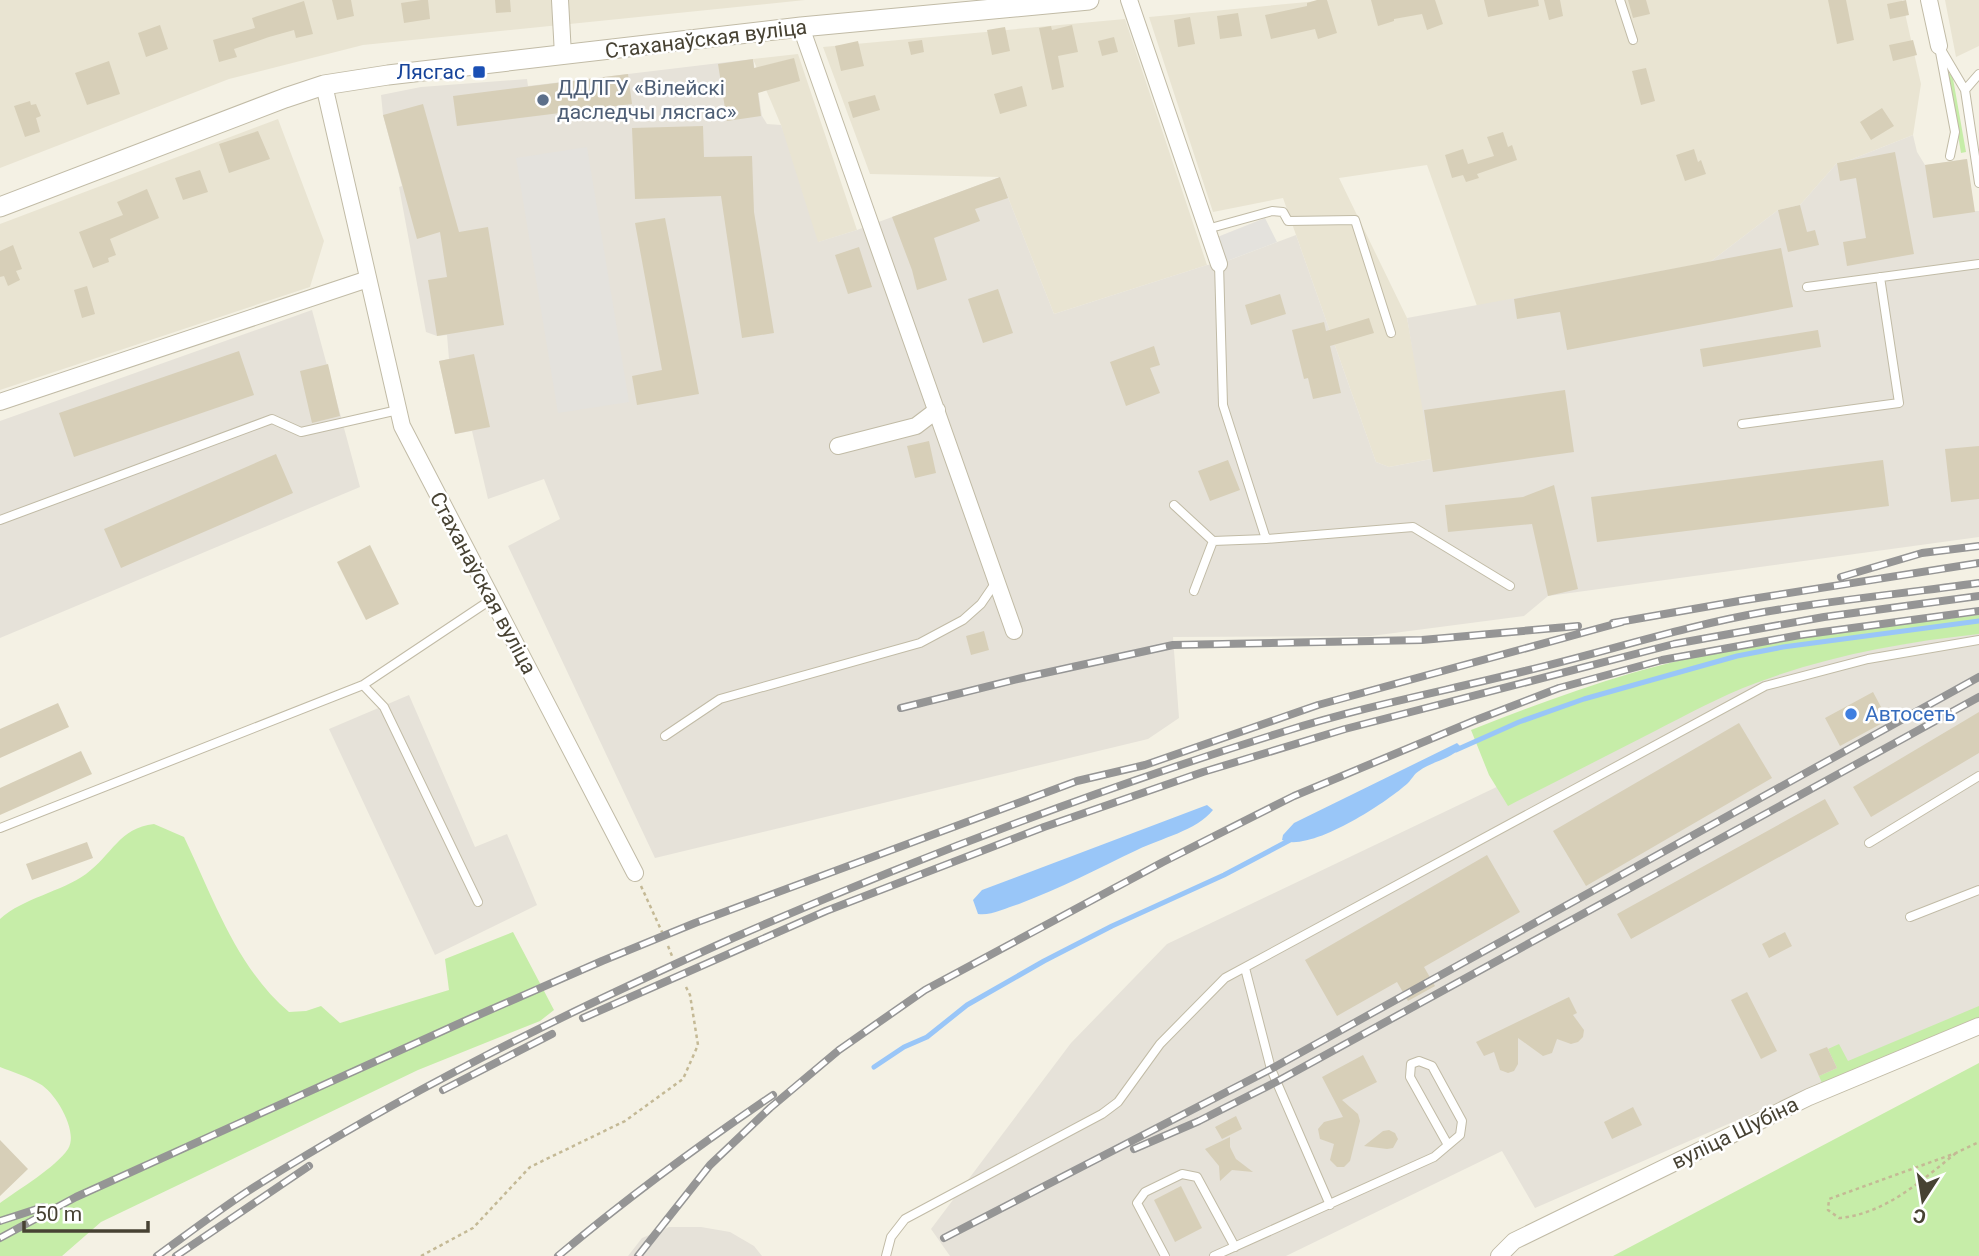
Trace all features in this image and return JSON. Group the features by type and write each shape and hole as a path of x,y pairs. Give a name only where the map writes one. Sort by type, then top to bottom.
{"street":[{"path":"560,0 563,55"},
{"name":"Стаханаўская вуліца","path":"0,207 324,85 388,75 801,27 1089,0"},
{"path":"1129,0 1219,264"},
{"path":"1929,0 1939,46"},
{"path":"801,27 1014,631"},
{"name":"Стаханаўская вуліца","path":"324,85 402,426 635,873"},
{"path":"0,402 368,279"},
{"path":"838,446 916,426 937,410"},
{"name":"вуліца Шубіна","path":"1499,1256 1514,1241 1797,1103 1979,1026"}],"lane":[{"path":"1620,0 1633,40"},
{"path":"1939,46 1965,90 1979,183"},
{"path":"1939,46 1955,132 1950,156"},
{"path":"1965,90 1979,74"},
{"path":"1206,229 1272,211 1283,212 1288,221 1355,220 1391,333"},
{"path":"1219,264 1223,405 1266,539"},
{"path":"1807,287 1979,264"},
{"path":"1742,424 1899,403 1880,277"},
{"path":"0,520 272,419 301,432 398,410"},
{"path":"1174,505 1213,541 1413,527 1510,586"},
{"path":"1194,591 1213,541"},
{"path":"665,736 720,699 920,643 963,620 981,604 996,582"},
{"path":"0,828 363,685 492,599"},
{"path":"886,1256 891,1237 905,1219 1102,1114 1118,1102 1160,1044 1225,978 1765,686 1868,659 1979,640"},
{"path":"363,685 384,707 478,902"},
{"path":"1868,843 1979,776"},
{"path":"1910,917 1979,890"},
{"path":"1245,968 1271,1069 1330,1205"},
{"path":"1214,1256 1434,1157 1460,1135 1462,1121 1432,1066 1419,1061 1411,1065 1410,1077 1448,1145"},
{"path":"1165,1256 1136,1203 1145,1192 1182,1174 1197,1177 1235,1247"}],"path":[{"path":"635,873 662,932"},
{"path":"668,946 672,956"},
{"path":"421,1256 473,1228 530,1167 625,1121 683,1079 698,1045 690,995 686,987"},
{"path":"1956,1153 1920,1182 1880,1208 1855,1217 1839,1218 1828,1210 1829,1199 1956,1153 1979,1142"}],"shaded area":[{"path":"0,0 805,0 363,45 229,79 0,168"},
{"path":"1329,0 1902,0 1921,84 1913,135 1837,163 1800,205 1778,210 1710,262 1477,306 1427,165 1339,178 1407,318 1424,410 1431,459 1389,467 1376,462 1283,198 1213,212 1149,17"},
{"path":"1945,0 1979,0 1979,46 1956,57"},
{"path":"1125,19 1207,265 1054,314 1000,177 870,174 823,47"},
{"path":"798,54 857,230 809,245 781,125 753,59"},
{"path":"753,59 762,116 767,124 781,125 818,242 1000,177 1054,314 1207,265 1219,264 1296,235 1376,462 1389,467 1431,459 1407,318 1710,262 1778,210 1800,205 1837,163 1913,135 1917,152 1925,165 1967,159 1974,211 1979,211 1979,537 1548,596 1524,616 1371,636 1173,637 1179,718 1148,739 655,858 508,546 560,519 544,479 488,499 472,431 455,434 439,361 449,359 447,335 437,336 426,332 399,187 402,186 383,115 381,95 421,87 527,79 528,86"},
{"path":"278,119 324,241 310,287 0,390 0,224"},
{"path":"587,147 629,402 558,413 516,158"},
{"path":"1265,218 1277,242 1219,264 1210,240"},
{"path":"312,310 360,487 0,638 0,421"},
{"path":"1979,631 1979,1015 1535,1208 1502,1151 1286,1256 950,1256 931,1229 1071,1043 1167,944 1738,672"},
{"path":"409,695 475,847 507,834 537,905 435,955 329,729"},
{"path":"669,1227 701,1227 730,1232 754,1246 762,1256 628,1256 642,1238"}],"green space":[{"path":"1952,73 1966,152 1961,153 1948,74"},
{"path":"1979,615 1979,634 1922,641 1838,658 1783,673 1743,688 1508,806 1489,775 1471,730 1632,673 1718,652 1804,637"},
{"path":"154,824 184,837 240,953 270,994 289,1012 306,1011 321,1006 340,1023 449,990 445,959 513,932 554,1010 540,1021 418,1070 101,1222 62,1256 0,1256 0,1203 55,1163 68,1149 71,1133 59,1104 46,1089 31,1079 0,1067 0,919 20,906 86,874 132,831"},
{"path":"1979,1006 1979,1017 1822,1083 1819,1076 1837,1068 1828,1049 1839,1044 1848,1061"},
{"path":"1979,1063 1979,1256 1613,1256"}],"water":[{"path":"1457,743 1461,747 1457,751 1419,771 1397,792 1347,824 1310,839 1295,842 1282,840 1294,823"},
{"path":"1207,805 1213,810 1188,829 1034,898 993,913 978,914 973,900 982,890"}],"building":[{"path":"332,0 351,0 354,16 337,20"},
{"path":"428,0 430,19 404,23 401,3"},
{"path":"495,0 510,0 511,12 496,13"},
{"path":"1327,0 1337,33 1318,39 1315,29 1271,39 1265,15 1307,6 1307,3"},
{"path":"1371,0 1435,0 1443,24 1427,30 1422,14 1394,19 1378,26"},
{"path":"1484,0 1538,0 1539,6 1488,17"},
{"path":"1544,0 1560,0 1563,16 1549,20"},
{"path":"1628,0 1646,0 1650,14 1633,18"},
{"path":"1828,0 1846,0 1854,40 1837,44"},
{"path":"1906,0 1909,15 1890,19 1887,4"},
{"path":"304,1 313,34 296,38 294,30 269,37 234,49 237,57 219,62 213,40 255,28 252,18"},
{"path":"1238,13 1242,36 1220,39 1217,16"},
{"path":"1190,17 1195,44 1178,47 1174,20"},
{"path":"160,25 168,49 146,57 138,33"},
{"path":"1072,25 1078,52 1058,56 1064,87 1052,90 1039,28 1051,26 1052,30"},
{"path":"1005,27 1010,51 992,55 987,30"},
{"path":"1114,37 1118,52 1102,56 1098,41"},
{"path":"922,40 924,52 911,55 908,42"},
{"path":"1913,40 1917,55 1893,61 1889,45"},
{"path":"858,41 864,66 841,71 835,46"},
{"path":"794,58 800,81 758,93 761,116 727,121 718,64 753,59 754,68"},
{"path":"109,61 120,94 87,105 75,73"},
{"path":"1646,68 1655,101 1641,105 1632,71"},
{"name":"ДДЛГУ «Вілейскі даследчы лясгас»","path":"628,74 632,104 457,126 453,96"},
{"path":"1022,86 1027,106 1000,114 994,94"},
{"path":"875,95 880,110 853,118 848,102"},
{"path":"30,101 31,105 36,104 41,116 36,118 40,132 25,137 14,106"},
{"path":"423,104 459,232 488,227 504,325 437,336 428,280 447,277 440,232 417,239 383,115"},
{"path":"1882,108 1894,126 1871,140 1860,122"},
{"path":"703,126 704,157 752,156 754,212 774,333 742,338 721,196 635,199 632,128"},
{"path":"258,131 270,159 229,173 219,144"},
{"path":"1503,132 1508,147 1512,145 1517,160 1477,174 1479,178 1466,182 1463,175 1452,178 1445,155 1463,149 1468,164 1494,156 1487,137"},
{"path":"1694,149 1706,174 1685,181 1676,155"},
{"path":"1895,152 1914,254 1847,266 1843,242 1866,238 1856,178 1840,181 1837,163"},
{"path":"1967,159 1975,212 1933,218 1925,165"},
{"path":"200,170 208,192 183,200 175,178"},
{"path":"1000,177 1008,198 975,209 980,221 934,238 947,280 917,290 892,217"},
{"path":"147,189 159,218 110,239 116,255 108,258 109,262 93,268 79,232 123,215 117,202"},
{"path":"1800,205 1807,232 1815,230 1819,245 1788,252 1778,210"},
{"path":"665,218 699,394 637,405 632,376 662,370 635,223"},
{"path":"13,245 22,269 16,271 20,280 8,286 4,276 0,277 0,251"},
{"path":"859,247 872,287 848,294 835,255"},
{"path":"1781,248 1793,307 1567,350 1560,312 1517,319 1514,299"},
{"path":"87,286 95,314 82,318 74,290"},
{"path":"998,289 1013,333 983,343 968,299"},
{"path":"1280,294 1286,314 1251,325 1245,305"},
{"path":"1369,318 1374,333 1330,346 1341,393 1313,399 1308,378 1304,379 1292,330 1324,322 1326,331"},
{"path":"1818,330 1821,347 1703,367 1700,349"},
{"path":"1154,346 1160,365 1150,368 1160,393 1126,406 1110,362"},
{"path":"239,351 254,395 74,457 59,413"},
{"path":"474,354 490,427 455,434 439,361"},
{"path":"328,364 340,416 312,423 300,371"},
{"path":"1565,390 1574,452 1433,472 1424,410"},
{"path":"929,441 936,473 915,478 907,446"},
{"path":"1979,446 1979,499 1951,502 1945,449"},
{"path":"276,454 293,493 121,568 104,529"},
{"path":"1228,460 1240,490 1210,501 1198,471"},
{"path":"1883,460 1889,506 1597,542 1591,497"},
{"path":"1554,485 1578,589 1548,596 1532,524 1448,532 1445,505 1523,497"},
{"path":"370,545 399,604 366,620 337,562"},
{"path":"984,631 989,650 971,655 966,636"},
{"path":"1873,692 1888,720 1840,746 1825,718"},
{"path":"58,703 69,727 0,758 0,729"},
{"path":"1979,712 1979,753 1871,817 1853,787"},
{"path":"1739,723 1772,778 1586,886 1553,831"},
{"path":"81,751 92,774 0,815 0,788"},
{"path":"1825,799 1839,824 1631,939 1617,914"},
{"path":"87,842 93,858 32,880 26,864"},
{"path":"1487,855 1520,912 1424,967 1435,986 1408,1001 1397,982 1337,1016 1305,960"},
{"path":"1785,932 1792,946 1769,958 1762,944"},
{"path":"1747,992 1777,1051 1761,1059 1731,1000"},
{"path":"1569,997 1577,1013 1573,1015 1584,1030 1583,1037 1578,1042 1571,1044 1557,1039 1552,1053 1543,1056 1518,1038 1518,1064 1514,1071 1508,1073 1500,1070 1494,1052 1484,1056 1476,1042"},
{"path":"1827,1047 1837,1068 1819,1076 1809,1054"},
{"path":"1363,1055 1377,1082 1342,1100 1358,1114 1360,1121 1350,1161 1344,1167 1337,1167 1330,1160 1334,1144 1320,1139 1318,1129 1324,1122 1343,1117 1322,1077"},
{"path":"1633,1107 1642,1125 1612,1139 1604,1122"},
{"path":"1236,1116 1242,1129 1222,1139 1215,1127"},
{"path":"1383,1131 1395,1133 1398,1139 1393,1148 1364,1146"},
{"path":"1230,1137 1230,1147 1236,1159 1253,1172 1232,1170 1220,1181 1219,1166 1205,1149"},
{"path":"0,1140 28,1169 0,1196"},
{"path":"1181,1186 1202,1228 1175,1242 1154,1200"}],"waterway":[{"path":"1456,750 1519,722 1584,699 1737,656 1783,647 1979,621"},
{"path":"874,1067 904,1047 927,1037 967,1005 1044,961 1112,926 1224,875 1290,840"}],"railway":[{"path":"1841,577 1922,553 1979,546"},
{"path":"1613,623 1979,563"},
{"path":"157,1256 234,1201 304,1157 484,1056 733,938 869,880 1076,801 1316,722 1674,632 1764,612 1979,583"},
{"path":"583,1018 826,911 1044,827 1203,772 1345,729 1674,644 1824,617 1979,596"},
{"path":"638,1256 710,1165 770,1108 839,1050 925,990 1163,862 1294,796 1559,688 1662,660 1800,635 1979,611"},
{"path":"0,1238 76,1197 467,1020 695,923 1077,781 1145,765 1318,705 1622,622"},
{"path":"901,708 1173,645 1422,640 1578,626"},
{"path":"944,1238 1271,1069 1979,677"},
{"path":"1134,1149 1199,1121 1276,1082 1979,697"},
{"path":"443,1090 552,1034"},
{"path":"558,1256 664,1172 773,1095"},
{"path":"176,1256 309,1166"},
{"path":"0,1221 43,1207"}],"place":[{"name":"Лясгас","path":"479,72"},
{"name":"ДДЛГУ «Вілейскі даследчы лясгас»","path":"543,100"},
{"name":"Автосеть","path":"1851,714"}]}
